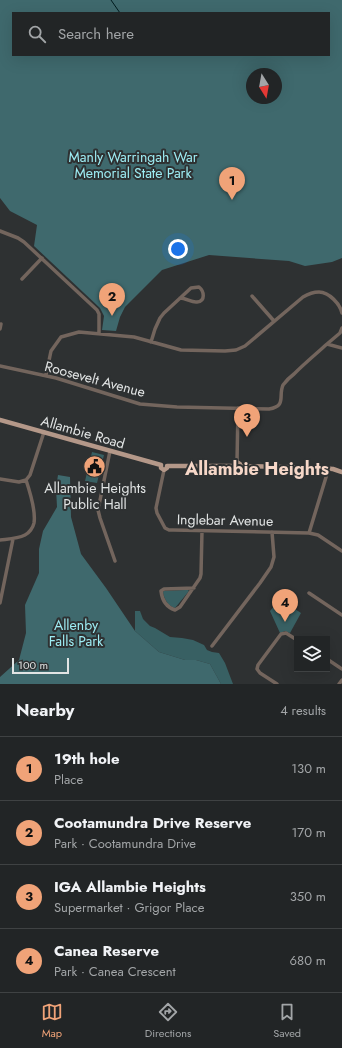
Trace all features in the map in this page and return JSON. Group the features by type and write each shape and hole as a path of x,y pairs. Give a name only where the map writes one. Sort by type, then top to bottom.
{"main road":[{"name":"Allambie Road","path":"0,420 164,467 237,465 328,469 342,472"}],"street":[{"path":"0,231 24,242 97,310 99,314 98,333"},
{"path":"22,279 42,258"},
{"path":"152,342 155,329 164,313 180,298 191,288 199,287 203,290 203,298 200,301 192,302 185,298 180,298"},
{"path":"46,375 51,351 61,337 79,332 134,338 181,350 225,351 236,350 245,346 303,297 311,293 319,292 332,297 341,309 342,313"},
{"path":"252,296 274,321"},
{"path":"0,329 1,324"},
{"path":"327,344 340,333 342,328"},
{"path":"327,344 342,348"},
{"name":"Roosevelt Avenue","path":"0,366 29,373 46,375 140,404 177,407 269,409 275,408 279,404 282,396 282,390 288,380 327,344"},
{"path":"237,465 238,408"},
{"path":"0,479 19,482 26,480 30,475 44,432"},
{"path":"110,451 98,510 115,561"},
{"name":"Inglebar Avenue","path":"164,467 156,508 165,528 169,530 310,533 318,535 342,551"},
{"path":"310,533 328,474 328,469"},
{"path":"0,540 24,535 30,531 34,524 33,506 26,480"},
{"path":"194,588 164,589 161,591 166,606 174,610 180,607 194,588 198,582 201,574 202,531"},
{"path":"212,646 271,567 274,557 272,532"},
{"path":"0,603 13,538"},
{"path":"310,593 342,615"},
{"path":"277,684 260,673 257,669 258,665 281,634 286,633 294,638"},
{"path":"330,661 342,669"},
{"path":"338,684 342,680"}],"shaded area":[{"name":"Allambie Heights Public Hall","path":"92,452 104,455 97,483 85,481"},
{"path":"164,591 189,591 175,608 170,606 167,602 163,592"},
{"path":"280,599 301,613 290,633 285,631 280,633 270,611"},
{"path":"135,611 140,611 143,619 150,626 170,637 193,640 204,645 207,650 219,653 225,663 233,684 221,684 210,664 196,660 185,660 159,652 135,631"}],"green space":[{"name":"Manly Warringah War Memorial State Park","path":"0,0 342,0 342,258 332,262 305,266 289,261 209,255 162,270 125,307 116,331 102,330 104,316 100,308 34,246 37,225 10,211 0,198"},
{"name":"Allenby Falls Park","path":"58,475 70,477 71,517 81,554 135,631 159,652 185,660 196,660 210,664 221,684 0,684 0,677 19,660 26,633 25,605 39,573 39,549 43,531 57,507 56,488"}],"waterway":[{"path":"111,0 119,12"}],"place":[{"name":"19th hole","path":"232,200"},
{"name":"Cootamundra Drive Reserve","path":"112,316"},
{"name":"IGA Allambie Heights","path":"247,437"},
{"name":"Allambie Heights Public Hall","path":"95,466"},
{"name":"Canea Reserve","path":"285,622"}],"district":[{"name":"Allambie Heights","path":"257,469"}]}
